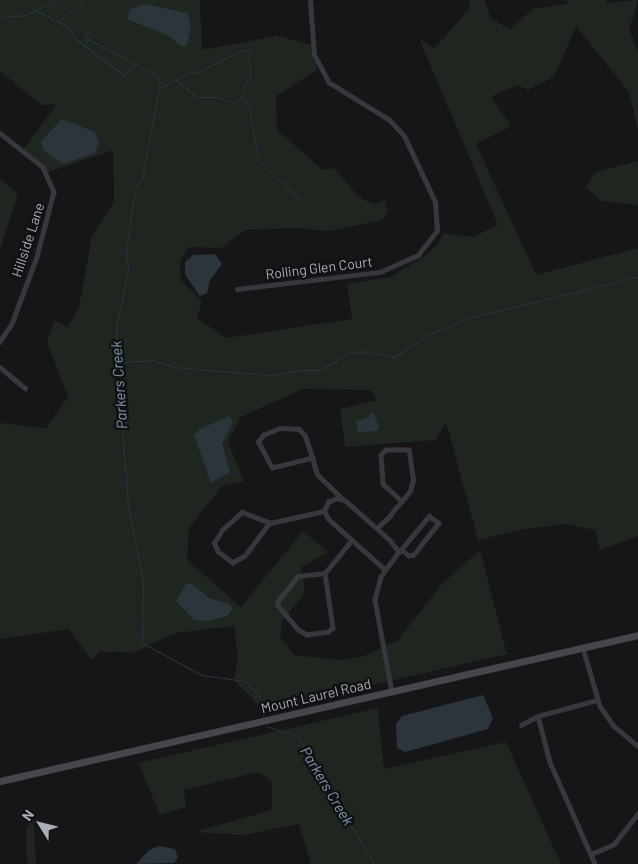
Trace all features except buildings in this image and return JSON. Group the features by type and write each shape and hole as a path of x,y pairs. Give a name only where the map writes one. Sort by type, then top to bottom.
{"main road":[{"name":"Mount Laurel Road","path":"0,781 638,635"}],"street":[{"name":"Rolling Glen Court","path":"237,289 380,272 418,255 437,231 435,202 404,136 389,120 329,84 314,56 310,0"},
{"name":"Hillside Lane","path":"0,133 43,167 54,192 37,258 12,324 0,342"},
{"path":"0,367 25,388"},
{"path":"313,458 272,468 258,442 263,435 294,426 305,435 321,479 377,528 400,551 409,556 414,555 439,523 429,516 400,551 385,570 378,584 375,600 392,692"},
{"path":"377,528 402,501 413,480 411,454 405,448 386,450 381,455 383,484 402,501"},
{"path":"324,511 325,506 332,499 344,500"},
{"path":"270,524 242,512 218,534 215,548 229,562 238,562 270,524 324,511"},
{"path":"324,511 351,541 385,570"},
{"path":"325,572 333,628 328,632 308,635 298,630 278,606 277,602 298,576 325,572 351,541"},
{"path":"583,648 597,700 614,726 638,746"},
{"path":"520,725 538,716 597,700"},
{"path":"538,716 550,762 595,864"},
{"path":"591,854 614,844 638,813"}],"shaded area":[{"path":"0,0 200,0 202,50 277,36 313,45 317,70 276,96 277,130 323,170 334,168 360,198 375,204 385,200 388,211 382,220 329,231 294,228 245,230 221,248 189,247 180,261 181,280 202,301 197,318 226,338 352,319 347,284 391,277 426,255 438,244 443,233 472,237 498,225 419,38 434,49 470,8 469,0 485,0 491,19 510,29 533,9 568,4 566,0 606,0 607,3 638,0 629,29 638,52 638,130 629,92 576,26 554,77 528,90 517,85 491,97 511,126 476,144 536,275 638,248 638,536 600,550 595,530 566,524 524,529 478,540 446,422 435,440 345,447 340,409 377,400 370,390 303,389 241,417 228,442 244,481 222,486 189,528 187,560 241,607 303,531 328,552 301,567 305,593 282,621 280,637 294,655 339,660 362,657 397,641 443,583 480,550 507,654 263,710 234,680 238,657 234,626 176,633 132,653 100,651 91,660 69,629 0,639 0,423 46,428 68,397 47,342 55,320 68,327 79,307 92,236 114,202 113,150 49,172 23,150 57,104 41,105 0,71"},
{"path":"145,4 187,13 191,25 187,46 181,46 167,35 127,19 130,9"},
{"path":"62,119 95,132 99,144 95,153 62,164 43,150 41,141"},
{"path":"638,161 638,205 601,201 585,187 596,172"},
{"path":"0,179 18,194 0,250"},
{"path":"215,254 222,264 210,280 207,293 200,296 185,275 185,262 193,255"},
{"path":"373,412 379,427 377,431 358,432 356,421 366,419"},
{"path":"230,416 233,423 222,444 230,472 211,483 194,435 200,429"},
{"path":"186,584 192,584 209,598 229,604 233,609 227,616 209,621 194,620 176,601"},
{"path":"483,695 493,718 488,729 405,752 397,748 396,724 402,716"},
{"path":"378,708 384,769 506,742 561,864 311,864 299,824 244,835 195,832 272,810 272,781 258,772 184,790 186,807 160,815 138,763"},
{"path":"33,816 36,864 27,864 26,830"},
{"path":"159,846 175,849 178,857 174,863 136,864 149,850"}],"waterway":[{"name":"Parkers Creek","path":"0,17 26,15 57,0"},
{"path":"59,22 83,0"},
{"name":"Parkers Creek","path":"35,10 70,28 73,37 124,75 135,66"},
{"path":"86,43 88,39 84,36 89,32"},
{"name":"Parkers Creek","path":"88,39 155,75 160,82 142,179 136,187 132,208 126,253 128,270 116,328 116,356 121,365 120,400 128,506 143,581 142,643 202,675 245,681 258,694 263,716"},
{"path":"161,87 185,74 199,71 242,50 249,52 250,78 245,82 242,96 235,103 217,97 197,97 176,80"},
{"path":"242,97 249,105 258,160 302,202"},
{"path":"120,362 153,360 173,367 271,375 299,370 320,370 349,353 369,351 393,358 429,334 468,318 638,277"},
{"name":"Parkers Creek","path":"266,726 297,736 374,864"}]}
